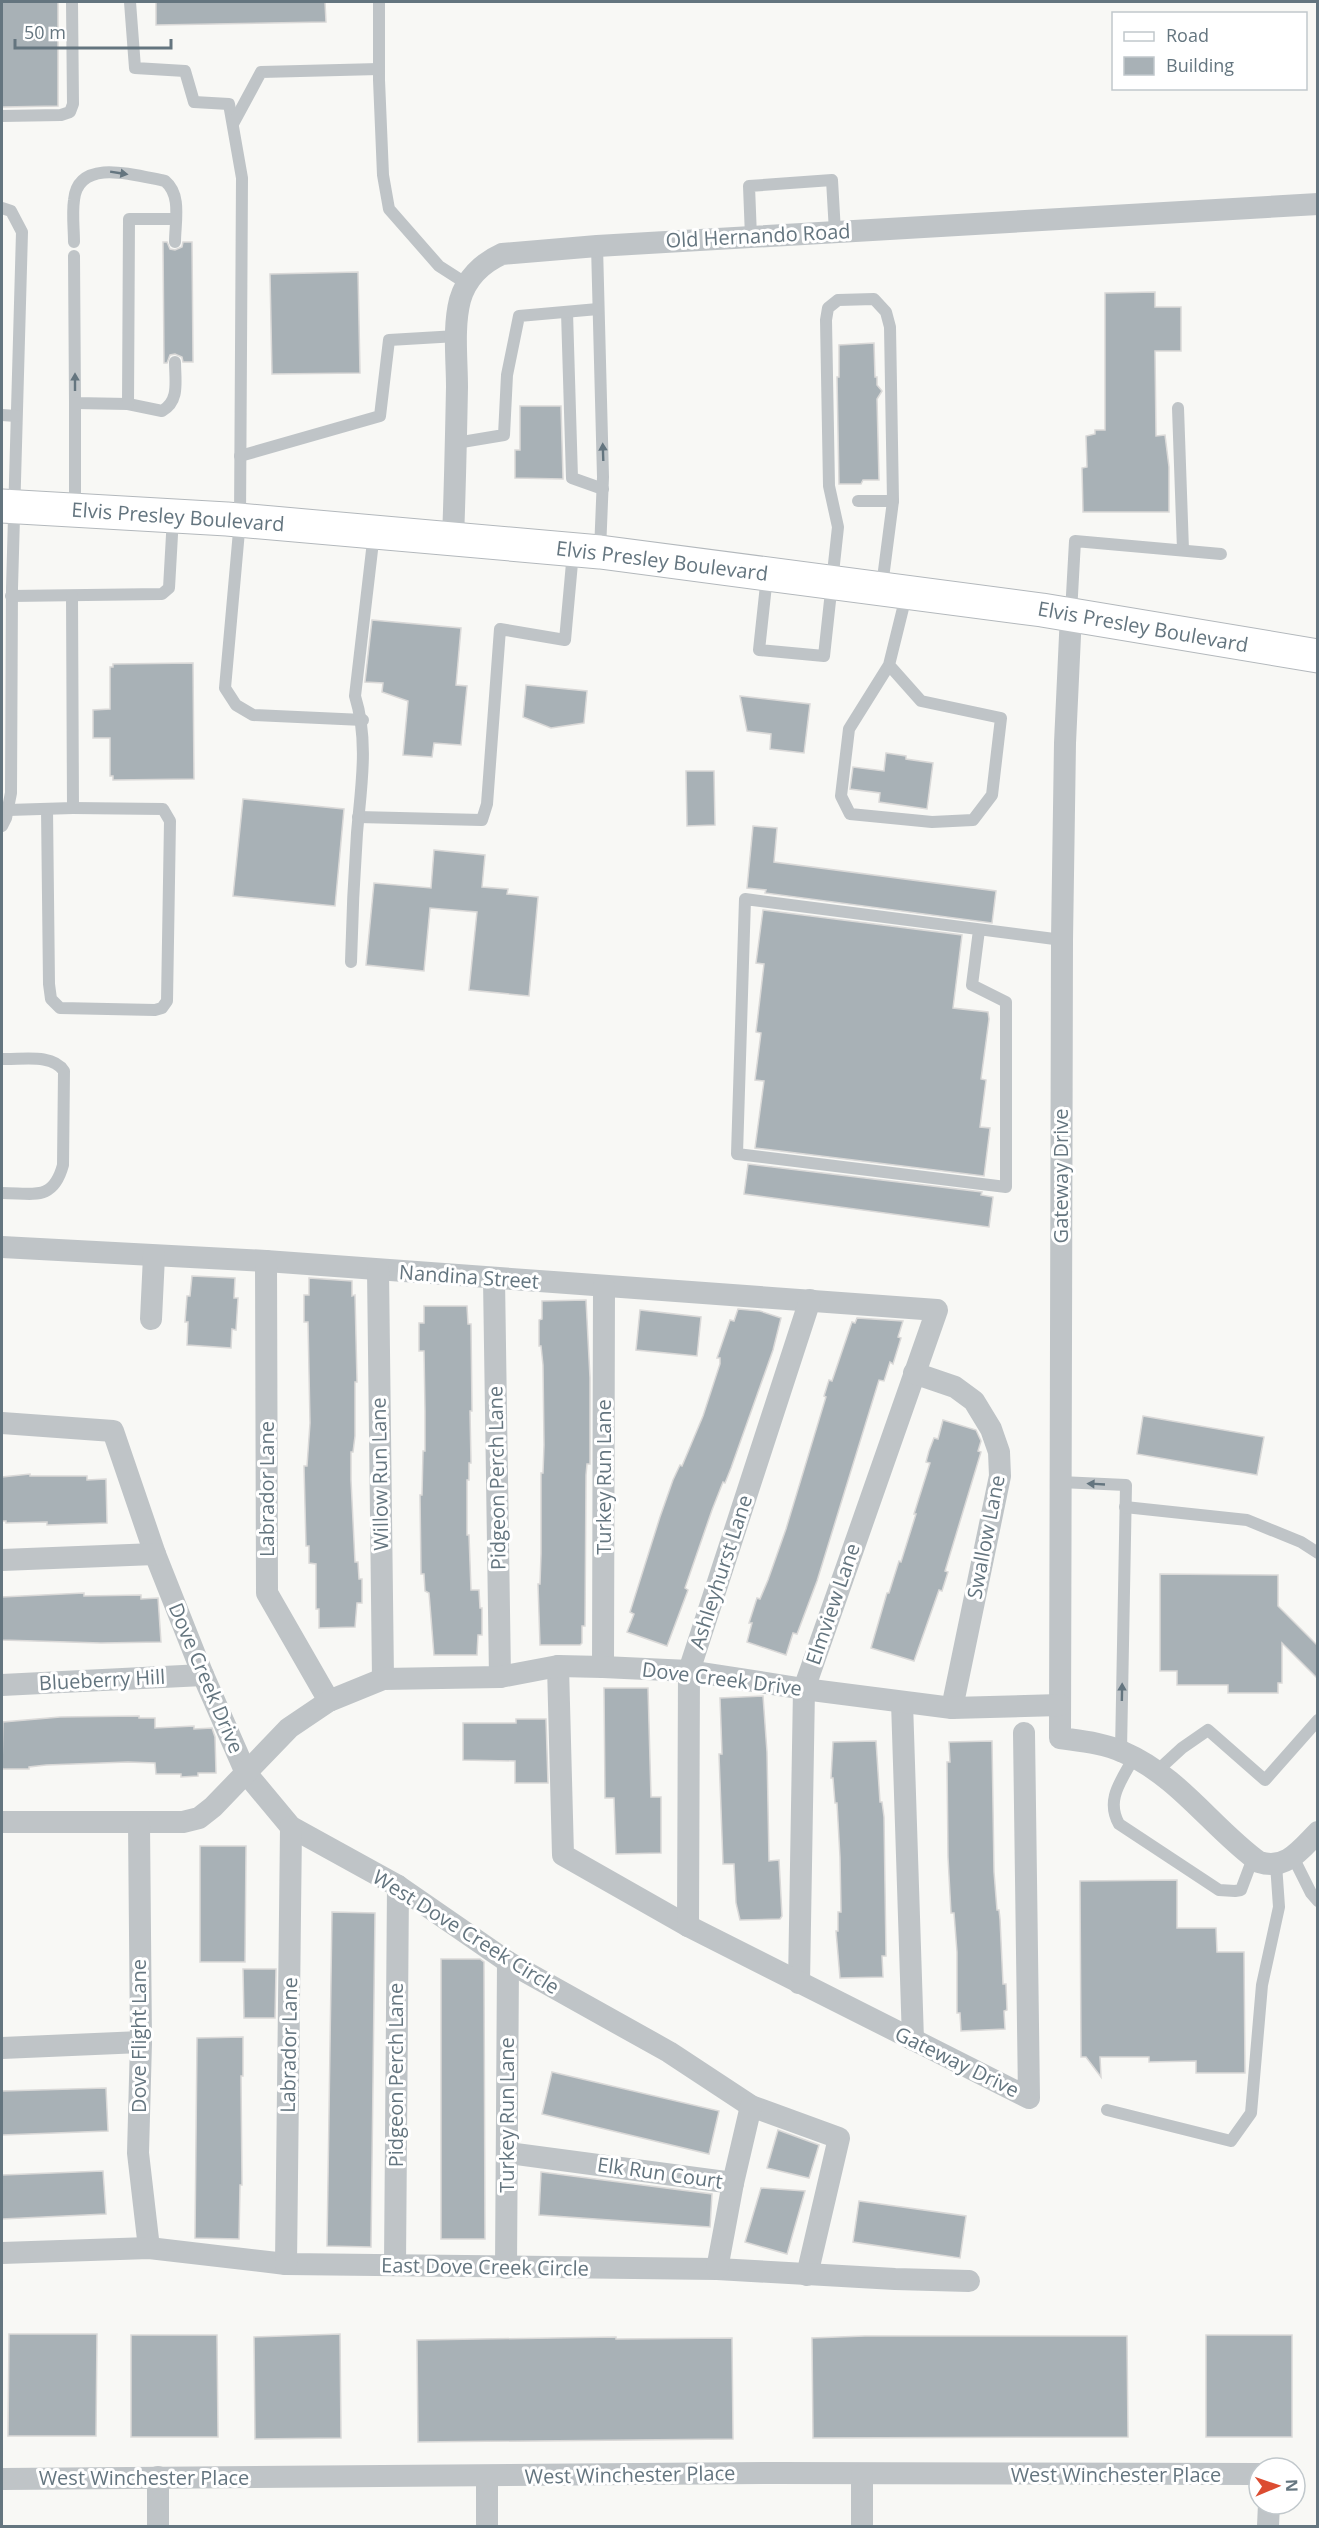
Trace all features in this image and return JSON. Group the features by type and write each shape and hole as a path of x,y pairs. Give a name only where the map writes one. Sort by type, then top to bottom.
{"main road":[{"name":"Elvis Presley Boulevard","path":"7,506 240,520 586,551 895,589 1071,614 1317,656"}],"street":[{"name":"Old Hernando Road","path":"453,538 457,336 460,300 467,284 478,269 490,259 502,254 597,246 1317,204"},
{"name":"Gateway Drive","path":"1071,614 1065,743 1062,940 1060,1738 1127,1754"},
{"name":"Nandina Street","path":"2,1247 266,1261 937,1310"},
{"path":"151,1319 154,1256"},
{"name":"Labrador Lane","path":"266,1261 267,1593 329,1701"},
{"name":"Willow Run Lane","path":"378,1270 383,1679"},
{"name":"Pidgeon Perch Lane","path":"494,1279 500,1677"},
{"name":"Turkey Run Lane","path":"603,1667 604,1287"},
{"name":"Ashleyhurst Lane","path":"688,1926 689,1671 810,1300"},
{"name":"Elmview Lane","path":"799,1983 804,1689 937,1310"},
{"name":"Swallow Lane","path":"914,1373 955,1387 974,1401 991,1429 999,1452 1000,1476 952,1708"},
{"name":"Dove Creek Drive","path":"2,1423 113,1431 155,1554 203,1676 246,1773 289,1728 329,1701 383,1679 500,1677 558,1666 603,1667 689,1671 804,1689 952,1708 1060,1705"},
{"path":"2,1560 155,1554"},
{"name":"Gateway Drive","path":"558,1666 563,1855 688,1926 1029,2097 1024,1733"},
{"name":"Blueberry Hill","path":"2,1685 203,1676"},
{"path":"902,1702 912,2040"},
{"path":"1127,1754 1157,1771 1177,1786 1253,1858 1268,1865 1285,1861 1317,1832"},
{"path":"2,1822 139,1824 183,1822 199,1818 246,1773"},
{"name":"West Dove Creek Circle","path":"246,1773 291,1827 398,1886 508,1962 669,2052 751,2106 839,2138 807,2275"},
{"name":"Dove Flight Lane","path":"139,1824 141,2042 138,2153 149,2248"},
{"name":"Labrador Lane","path":"286,2264 291,1827"},
{"name":"Pidgeon Perch Lane","path":"395,2264 398,1886"},
{"name":"Turkey Run Lane","path":"506,2268 508,1962"},
{"path":"2,2048 141,2042"},
{"name":"Elk Run Court","path":"508,2153 733,2183 751,2106"},
{"path":"717,2270 733,2183"},
{"name":"East Dove Creek Circle","path":"2,2253 149,2248 286,2264 717,2270 969,2281"},
{"name":"West Winchester Place","path":"2,2479 775,2473 862,2475 1247,2474"},
{"path":"862,2475 862,2526"},
{"path":"158,2477 158,2526"},
{"path":"487,2477 487,2526"}],"lane":[{"path":"2,116 62,115 70,112 73,104 72,2"},
{"path":"130,2 135,68 186,71 194,102 230,104 242,178 240,520 225,688 236,705 253,715 363,720"},
{"path":"379,2 383,175 389,208 439,266 467,284"},
{"path":"233,124 261,72 379,69"},
{"path":"74,242 74,198 84,180 100,172 110,171 165,181 172,187 176,195 175,242"},
{"path":"752,237 749,186 832,180 835,232"},
{"path":"2,208 11,212 22,232 16,416 7,506 11,793 2,826"},
{"path":"128,404 129,219 175,219"},
{"path":"358,817 482,819 487,804 500,629 565,640 603,489 597,246"},
{"path":"74,256 75,510"},
{"path":"767,573 759,650 824,656 838,527 829,486 826,320 828,308 838,300 874,299 886,312 890,327 895,589 889,665 849,729 841,796 850,814 932,822 973,820 992,795 1001,718 921,701 889,665"},
{"path":"456,443 504,435 507,375 519,316 567,312 599,314"},
{"path":"567,312 572,478 603,489"},
{"path":"240,456 380,416 389,340 457,336"},
{"path":"75,403 128,404 162,411 170,406 174,399 175,363"},
{"path":"1178,408 1183,550"},
{"path":"2,415 16,416"},
{"path":"858,501 893,501"},
{"path":"8,591 72,596 167,592 174,516"},
{"path":"351,962 352,903 364,747 363,720 355,696 374,531"},
{"path":"1071,614 1075,541 1221,554"},
{"path":"72,596 73,808"},
{"path":"8,810 73,808 163,809 166,812 170,821 167,1001 162,1008 155,1010 60,1008 51,999 47,809"},
{"path":"979,930 972,985 1006,1002 1005,1187 737,1154 745,899 1062,940"},
{"path":"2,1059 49,1060 59,1064 64,1071 63,1165 59,1180 51,1190 41,1193 2,1193"},
{"path":"1060,1482 1126,1485 1127,1754 1113,1798 1113,1813 1119,1824 1219,1890 1235,1892 1240,1890 1253,1858"},
{"path":"1125,1507 1248,1520 1301,1542 1317,1553"},
{"path":"1157,1771 1182,1748 1208,1730 1265,1780 1317,1720"},
{"path":"1285,1861 1317,1900"},
{"path":"1107,2110 1231,2140 1251,2113 1262,1985 1279,1907 1285,1861"}],"building":[{"path":"2,2 58,2 58,106 2,107"},
{"path":"156,2 325,2 326,22 156,25"},
{"path":"163,242 167,242 170,249 175,250 182,247 183,242 192,242 193,362 183,362 182,357 175,354 170,355 167,363 164,363"},
{"path":"358,272 360,373 272,374 270,274"},
{"path":"1155,292 1155,307 1181,307 1181,351 1155,351 1156,436 1165,435 1169,467 1169,512 1083,512 1082,468 1087,467 1086,436 1095,434 1095,430 1105,430 1105,293"},
{"path":"874,343 875,377 882,391 877,399 879,480 863,480 861,484 839,484 837,377 839,377 839,345"},
{"path":"520,406 561,406 563,479 515,478 515,450 520,450"},
{"path":"372,620 461,628 456,685 467,686 461,745 434,743 432,757 403,755 408,701 382,692 383,683 365,682"},
{"path":"193,663 194,779 113,780 113,776 110,776 110,738 93,738 93,710 110,709 110,667 113,667 113,664"},
{"path":"526,685 587,691 584,723 551,728 523,717"},
{"path":"740,696 810,704 804,753 770,749 771,734 747,731"},
{"path":"886,753 933,763 927,809 879,802 880,793 850,789 853,767 884,771"},
{"path":"686,771 714,771 715,825 687,826"},
{"path":"243,799 344,809 335,906 233,896"},
{"path":"753,826 777,828 774,862 996,891 992,923 765,893 766,890 747,888"},
{"path":"434,850 485,855 482,887 508,889 507,894 538,897 529,996 469,990 477,912 430,908 424,971 366,965 374,883 431,888"},
{"path":"763,910 962,935 953,1008 988,1012 989,1019 981,1079 986,1080 980,1127 990,1128 984,1176 755,1148 764,1081 755,1080 761,1033 756,1032 764,964 756,963"},
{"path":"748,1164 982,1192 981,1195 993,1197 989,1227 744,1194"},
{"path":"192,1276 235,1278 234,1298 238,1298 236,1330 232,1329 231,1348 187,1345 188,1322 185,1322 187,1296 190,1296"},
{"path":"309,1278 352,1281 352,1296 355,1295 357,1382 355,1382 355,1436 353,1452 351,1452 351,1480 355,1562 358,1562 359,1579 362,1579 362,1603 357,1603 355,1627 319,1628 319,1609 316,1609 316,1564 309,1563 309,1546 306,1546 304,1466 307,1466 310,1423 308,1322 304,1322 304,1295 309,1295"},
{"path":"586,1300 590,1378 590,1464 587,1464 586,1475 585,1626 582,1626 580,1645 540,1645 538,1584 540,1584 541,1473 543,1473 544,1445 543,1365 541,1346 539,1346 539,1320 542,1319 542,1301"},
{"path":"424,1306 467,1306 468,1324 471,1324 472,1411 470,1411 471,1463 469,1463 469,1480 467,1480 467,1535 469,1535 471,1590 479,1590 480,1608 482,1608 482,1635 478,1635 477,1655 434,1655 429,1593 425,1591 424,1574 421,1574 420,1495 422,1495 423,1451 425,1451 425,1411 424,1351 419,1351 419,1323 424,1323"},
{"path":"738,1309 760,1311 781,1318 773,1350 731,1468 712,1510 685,1588 688,1590 667,1646 627,1632 634,1614 630,1612 673,1480 680,1465 682,1466 703,1416 720,1364 720,1358 717,1358 730,1320 734,1321"},
{"path":"640,1310 701,1317 697,1356 636,1350"},
{"path":"857,1318 903,1321 898,1337 901,1338 893,1364 890,1362 884,1381 879,1380 817,1581 797,1634 793,1633 786,1655 747,1642 752,1623 749,1623 757,1598 760,1599 768,1580 786,1529 826,1397 824,1396 829,1380 832,1381 852,1322 855,1323"},
{"path":"1143,1416 1264,1437 1257,1475 1137,1454"},
{"path":"943,1420 976,1430 981,1441 978,1451 981,1452 945,1571 948,1572 942,1591 939,1590 914,1661 871,1648 887,1593 889,1593 899,1561 901,1562 916,1514 914,1514 930,1463 926,1462 929,1451 934,1438 938,1439"},
{"path":"30,1474 30,1476 87,1476 87,1480 106,1479 107,1523 47,1525 47,1522 6,1523 2,1521 2,1477"},
{"path":"1160,1574 1278,1575 1278,1606 1317,1645 1317,1678 1282,1643 1282,1683 1278,1683 1278,1693 1228,1693 1228,1685 1177,1685 1177,1671 1160,1671"},
{"path":"84,1593 84,1596 141,1595 141,1599 158,1598 161,1642 2,1640 2,1597"},
{"path":"604,1688 648,1688 651,1797 661,1797 661,1853 616,1854 614,1798 605,1798"},
{"path":"763,1696 767,1752 769,1861 779,1860 782,1916 780,1919 740,1920 736,1903 734,1864 723,1864 719,1754 722,1754 720,1698"},
{"path":"139,1716 139,1718 155,1718 155,1728 194,1726 194,1729 212,1728 215,1737 216,1773 198,1773 198,1776 181,1777 181,1774 156,1774 155,1763 128,1762 46,1765 29,1767 29,1769 3,1769 2,1767 3,1722 60,1717"},
{"path":"516,1719 546,1719 548,1783 515,1783 515,1761 463,1760 463,1723 516,1723"},
{"path":"876,1741 880,1802 882,1802 884,1817 886,1956 882,1956 883,1977 840,1978 836,1931 838,1931 838,1912 841,1912 840,1857 837,1803 835,1803 833,1778 831,1778 833,1742"},
{"path":"992,1741 994,1872 997,1910 999,1910 1000,1919 1003,1984 1006,1984 1005,2029 961,2031 960,2013 957,2013 957,1952 954,1913 951,1913 948,1857 947,1762 950,1762 949,1742"},
{"path":"200,1846 246,1846 245,1962 200,1962"},
{"path":"1177,1880 1177,1928 1216,1928 1217,1952 1244,1952 1245,2073 1196,2073 1196,2061 1149,2062 1149,2057 1100,2057 1101,2077 1086,2057 1081,2057 1080,1881"},
{"path":"332,1912 375,1913 371,2247 327,2246"},
{"path":"441,1959 480,1959 484,1962 485,2239 441,2239"},
{"path":"243,1969 276,1969 275,2018 244,2018"},
{"path":"243,2037 242,2185 240,2185 239,2239 195,2238 197,2038"},
{"path":"552,2072 719,2111 709,2154 542,2114"},
{"path":"106,2088 108,2131 2,2135 2,2091"},
{"path":"778,2130 819,2145 809,2178 767,2168"},
{"path":"103,2171 106,2214 2,2219 2,2175"},
{"path":"541,2172 712,2194 710,2227 539,2215"},
{"path":"761,2188 805,2191 787,2254 745,2242"},
{"path":"859,2201 966,2216 960,2258 853,2242"},
{"path":"9,2334 97,2334 96,2436 8,2436"},
{"path":"340,2334 341,2438 255,2439 254,2337"},
{"path":"131,2335 217,2335 218,2437 131,2437"},
{"path":"1206,2335 1292,2335 1292,2437 1206,2437"},
{"path":"1127,2336 1128,2437 813,2438 812,2338"},
{"path":"616,2337 616,2339 732,2338 733,2439 418,2442 417,2340"}]}
